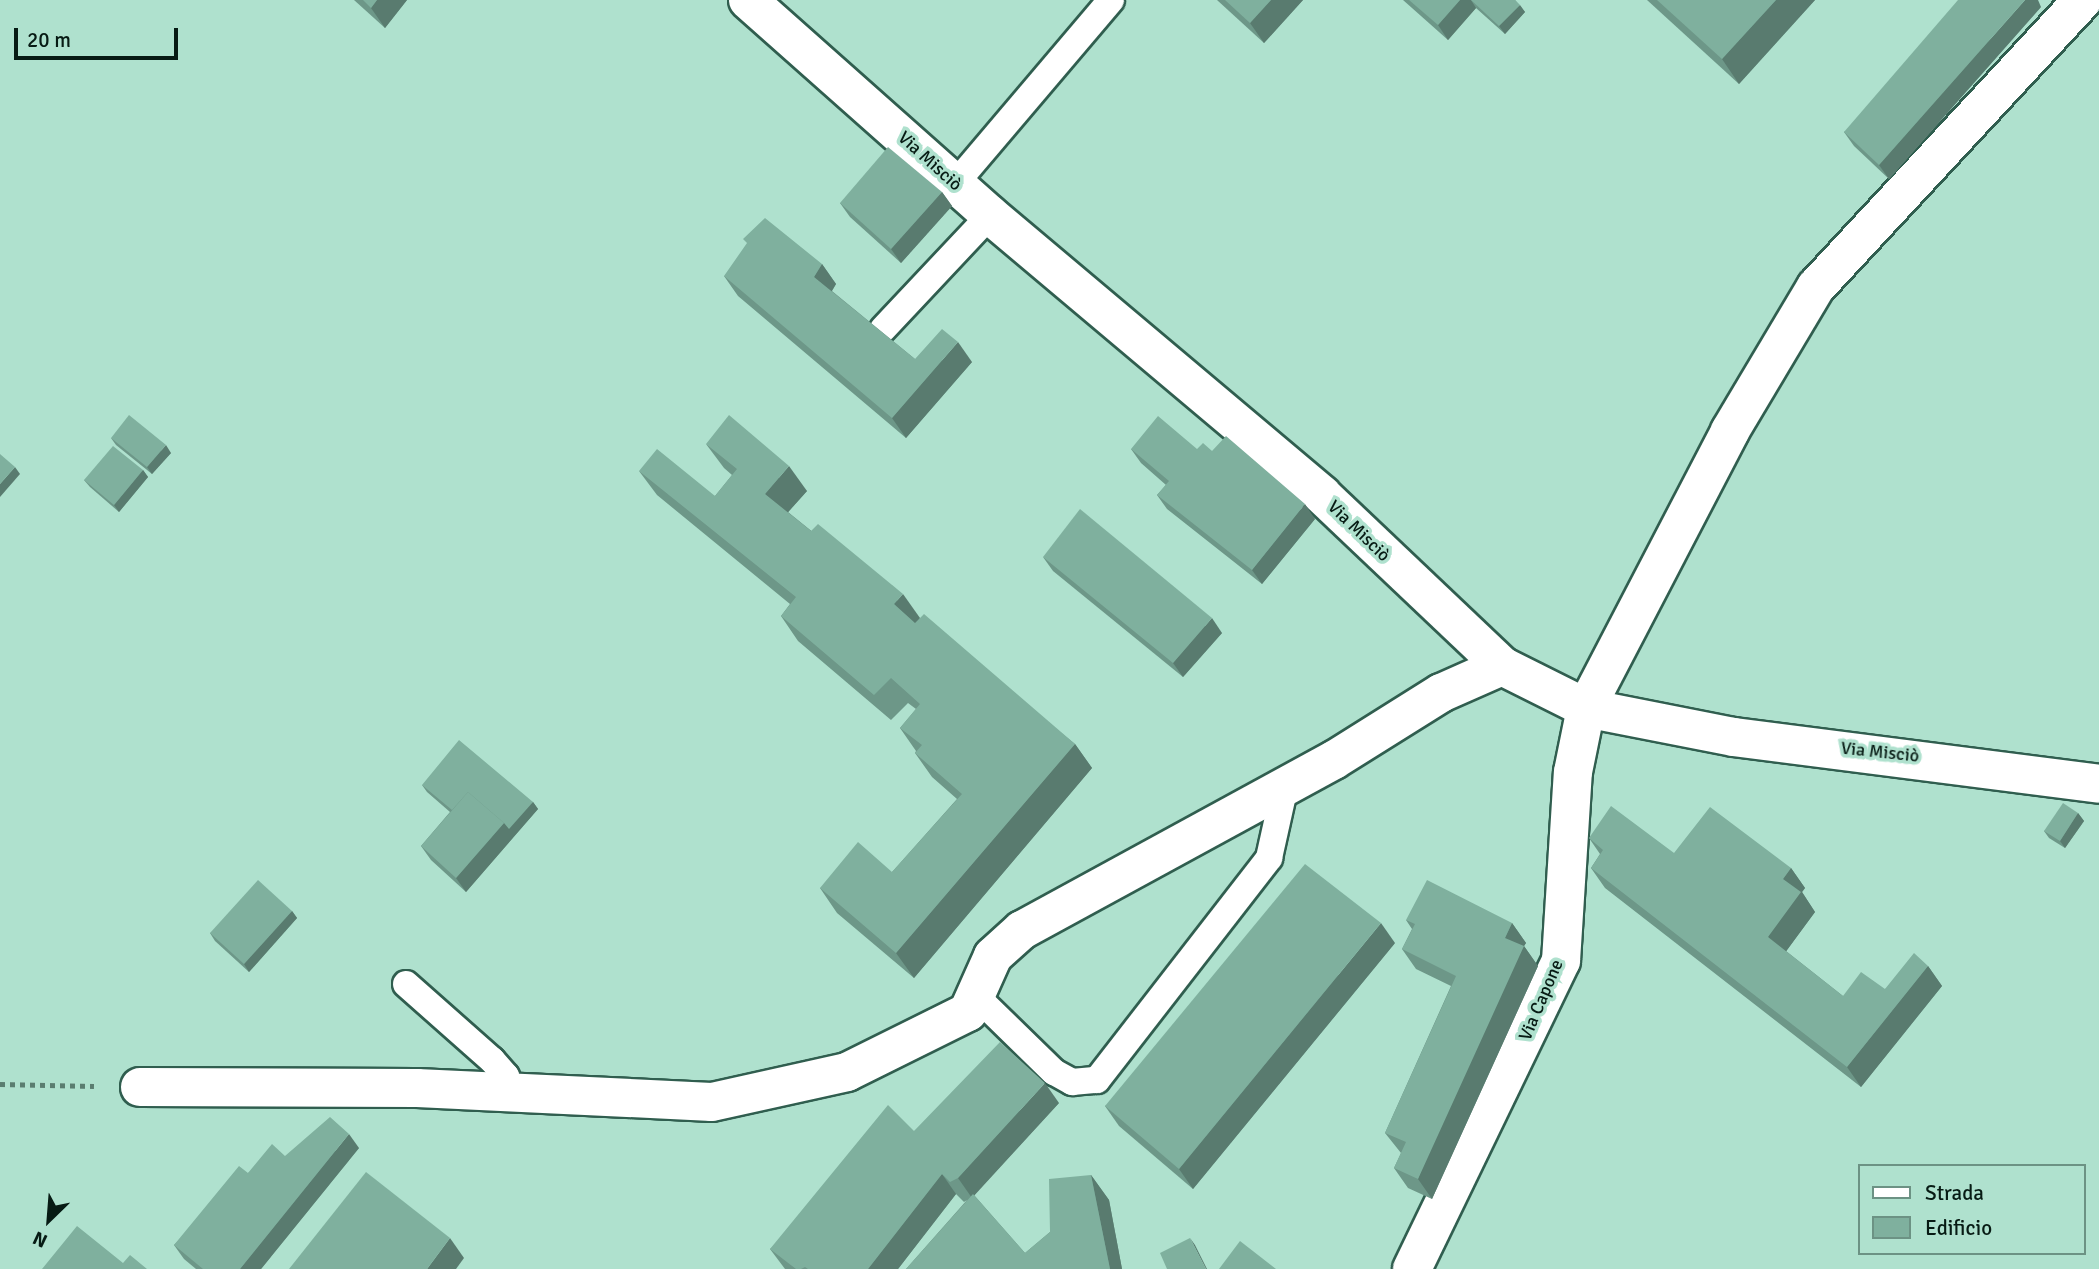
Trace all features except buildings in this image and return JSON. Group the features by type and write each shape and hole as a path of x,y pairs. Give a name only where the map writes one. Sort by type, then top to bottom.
{"street":[{"name":"Via Misciò","path":"748,0 990,215 1322,495 1502,666 1586,708 1734,737 2099,784"},
{"name":"Via Capone","path":"1412,1269 1561,961 1573,772 1586,708 1730,431 1816,287 2083,0"},
{"path":"140,1087 417,1088 505,1097 712,1102 847,1072 949,1027 976,996 993,956 1022,930 1285,786 1441,694 1502,666"}],"lane":[{"path":"955,184 1111,0"},
{"path":"883,328 990,215"},
{"path":"976,996 1054,1072 1087,1085 1097,1080 1269,858 1285,786"},
{"path":"406,984 492,1060 506,1076 505,1097"}],"path":[{"path":"0,1084 140,1087"}]}
